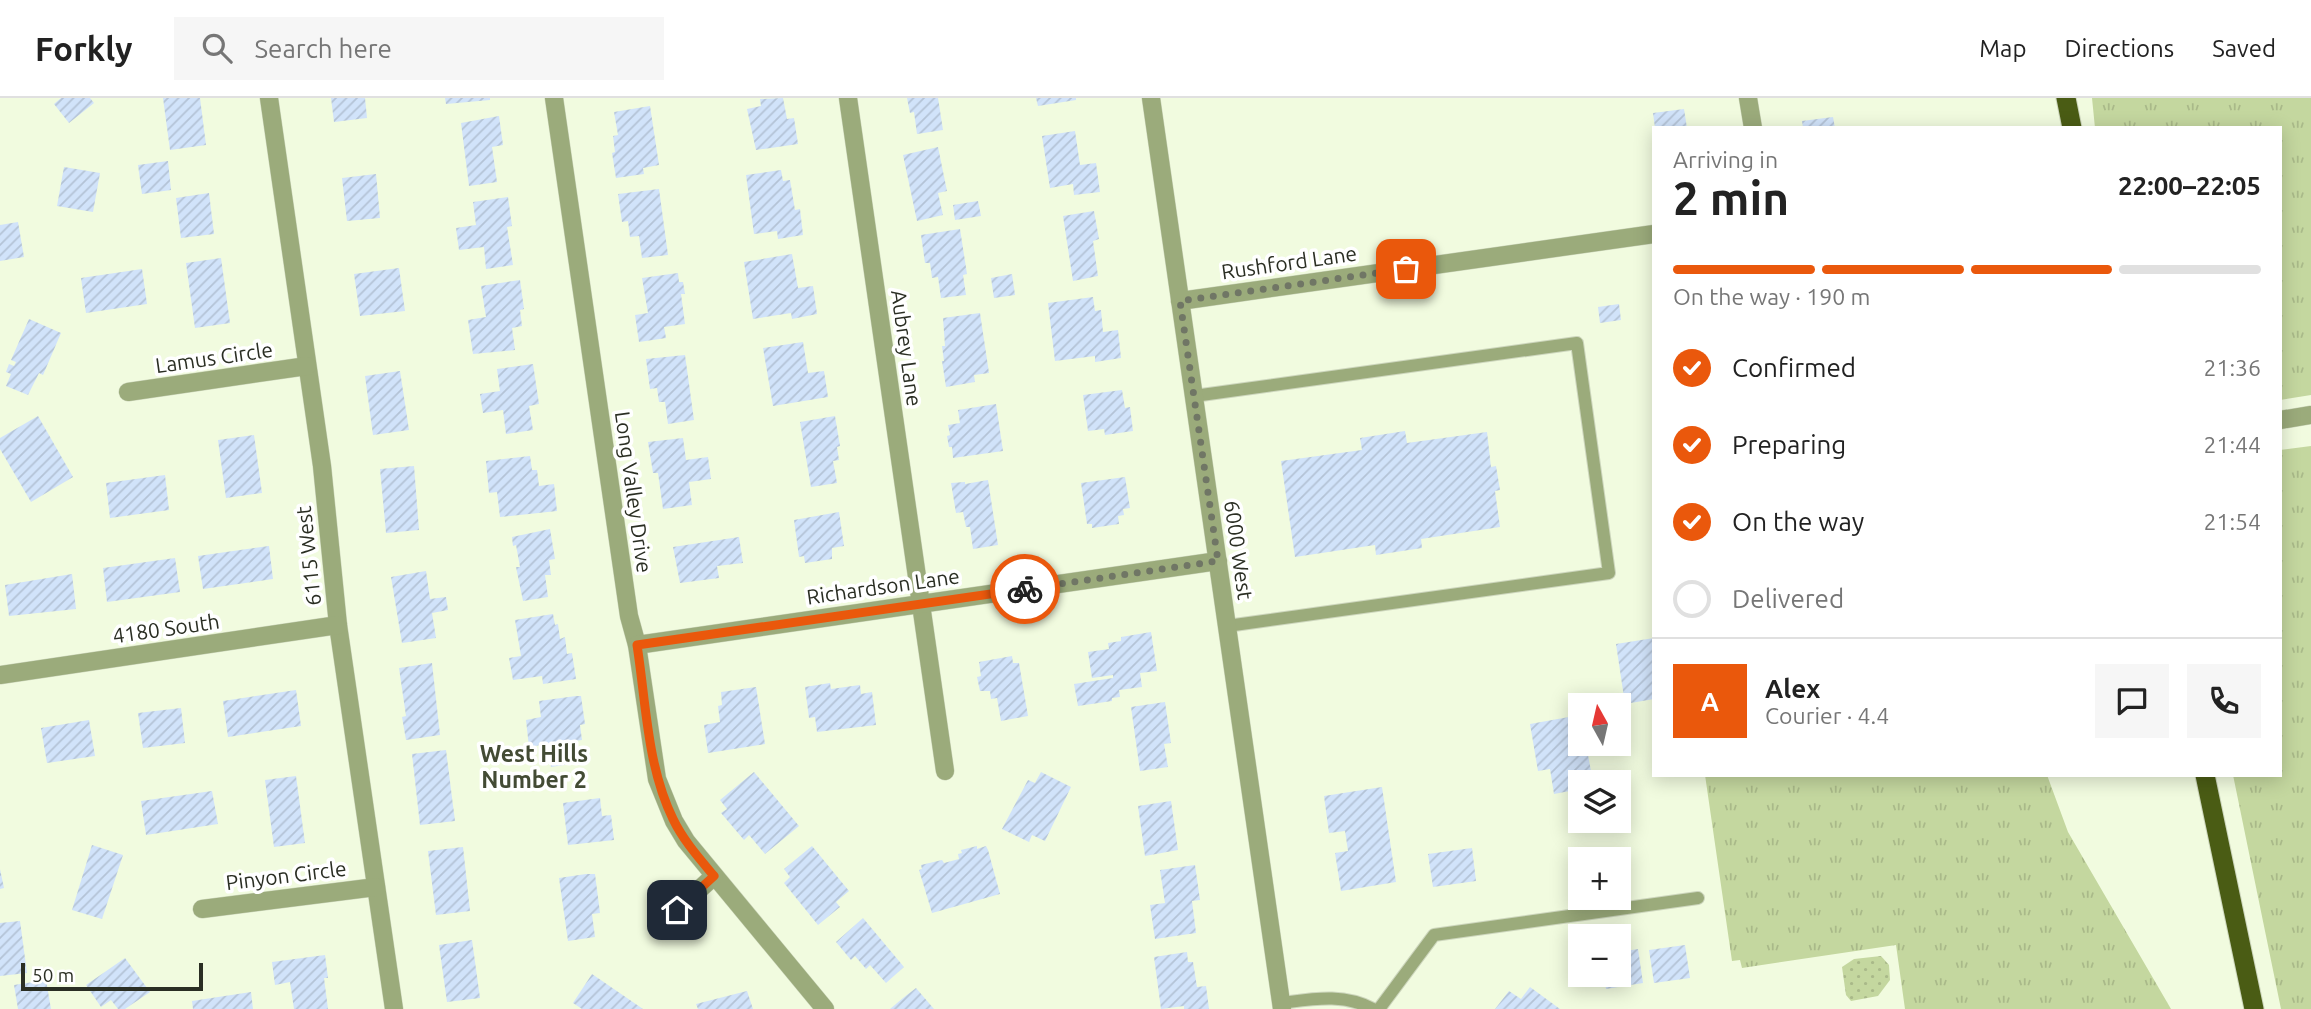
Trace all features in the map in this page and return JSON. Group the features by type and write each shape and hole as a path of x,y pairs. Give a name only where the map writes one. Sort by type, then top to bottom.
{"highway":[{"path":"2066,98 2072,126"},
{"path":"2205,777 2254,1009"}],"street":[{"name":"6115 West","path":"268,98 322,466 338,625 394,1009"},
{"name":"Long Valley Drive","path":"554,98 627,602 637,645 653,757 661,790 680,831 825,1009"},
{"name":"Aubrey Lane","path":"848,98 945,772"},
{"name":"6000 West","path":"1151,98 1281,1006"},
{"path":"1748,98 1753,126"},
{"name":"Rushford Lane","path":"1180,301 1652,234"},
{"name":"Lamus Circle","path":"128,392 307,366"},
{"path":"2282,420 2311,415"},
{"name":"Richardson Lane","path":"637,645 1218,561"},
{"name":"4180 South","path":"0,675 338,625"},
{"path":"677,910 714,876"},
{"name":"Pinyon Circle","path":"202,909 376,887"}],"lane":[{"path":"1194,397 1577,343 1609,573 1227,626"},
{"path":"1281,1006 1334,997 1349,999 1376,1009 1434,935 1698,898"}],"green space":[{"path":"2092,98 2311,98 2311,395 2282,400 2282,126 2095,126"},
{"path":"2311,446 2311,1009 2281,1009 2233,777 2282,777 2282,450"},
{"path":"1705,777 2048,777 2068,832 2171,1009 1905,1009 1896,945 1742,968 1740,960 1732,961"},
{"path":"1881,956 1889,965 1890,980 1878,996 1851,1001 1846,995 1842,967 1854,959"}],"building":[{"path":"61,98 90,98 94,103 69,123 54,104"},
{"path":"163,98 200,98 206,145 170,150"},
{"path":"331,98 365,98 367,118 334,122"},
{"path":"445,98 490,98 490,100 446,104"},
{"path":"783,98 787,119 794,118 798,144 756,150 747,109 761,106 760,99"},
{"path":"907,98 938,98 943,130 917,134 914,112 910,113"},
{"path":"1036,98 1076,98 1076,100 1038,106"},
{"path":"650,106 659,165 643,168 644,174 616,178 612,153 615,152 613,136 618,135 614,112"},
{"path":"1684,109 1687,126 1655,126 1653,113"},
{"path":"499,116 503,145 492,147 497,182 469,186 461,123"},
{"path":"1833,117 1835,126 1803,126 1802,121"},
{"path":"1075,131 1080,165 1096,163 1100,192 1074,195 1073,184 1050,188 1042,136"},
{"path":"938,147 947,191 938,193 943,215 917,221 903,155"},
{"path":"168,161 171,190 142,194 138,165"},
{"path":"64,167 100,173 93,212 57,206"},
{"path":"781,170 783,181 790,180 795,210 800,209 803,235 778,239 777,231 754,234 746,175"},
{"path":"376,174 380,218 347,221 342,178"},
{"path":"659,189 668,255 642,258 639,236 630,237 628,221 622,222 618,194"},
{"path":"209,193 214,234 181,238 176,198"},
{"path":"508,197 512,226 507,227 513,265 486,269 484,247 459,250 456,228 476,225 473,202"},
{"path":"978,201 981,216 955,220 953,205"},
{"path":"1094,211 1099,239 1093,241 1098,276 1073,281 1063,216"},
{"path":"18,222 24,257 0,261 0,225"},
{"path":"960,229 967,274 963,275 966,295 941,298 938,277 932,278 930,263 925,263 921,235"},
{"path":"792,254 798,288 813,286 817,314 792,319 791,313 753,319 744,262"},
{"path":"221,258 230,323 195,328 186,263"},
{"path":"399,268 405,311 360,316 354,274"},
{"path":"142,269 147,304 86,313 81,278"},
{"path":"678,273 685,294 681,294 685,324 664,327 666,338 639,342 635,315 648,313 642,278"},
{"path":"1012,274 1015,295 994,298 991,278"},
{"path":"520,280 524,309 520,310 522,326 512,328 515,350 473,354 468,320 486,317 481,286"},
{"path":"1093,297 1095,311 1101,310 1103,332 1118,330 1121,358 1095,362 1095,356 1055,361 1048,303"},
{"path":"1619,304 1621,320 1600,323 1598,307"},
{"path":"980,313 989,373 974,375 975,382 946,387 942,361 942,346 945,346 943,318"},
{"path":"29,319 61,333 43,375 39,373 28,395 6,386 11,374 6,372 9,364 14,366 16,362 11,360"},
{"path":"803,342 808,373 824,371 828,397 773,406 763,348"},
{"path":"685,355 694,420 668,424 665,402 659,402 657,388 650,389 646,359"},
{"path":"533,364 539,404 529,406 533,430 506,434 503,410 483,413 480,394 500,391 497,369"},
{"path":"400,371 409,430 373,435 365,376"},
{"path":"1122,390 1125,408 1130,407 1133,431 1105,435 1104,429 1088,431 1083,395"},
{"path":"996,404 1003,451 953,458 947,436 950,435 948,425 960,423 958,410"},
{"path":"38,416 73,477 31,502 0,449 0,438"},
{"path":"835,416 840,446 837,447 839,460 833,461 837,483 811,487 800,422"},
{"path":"1405,431 1407,443 1487,432 1491,467 1496,466 1500,490 1495,491 1500,527 1421,539 1422,548 1376,555 1375,545 1295,557 1281,461 1362,450 1360,438"},
{"path":"254,435 262,493 226,498 218,440"},
{"path":"683,438 686,460 708,457 711,479 689,482 692,505 663,509 658,473 653,473 648,442"},
{"path":"530,456 532,470 537,470 539,486 554,484 557,511 500,517 497,492 489,493 486,461"},
{"path":"414,466 419,530 386,533 380,469"},
{"path":"165,475 169,510 110,518 106,483"},
{"path":"1125,477 1130,508 1123,509 1124,515 1118,516 1119,524 1092,528 1092,524 1087,524 1081,483"},
{"path":"988,480 998,545 973,549 970,527 966,527 963,512 956,513 951,483 965,484"},
{"path":"839,512 844,546 832,548 832,559 805,563 804,556 799,557 794,520"},
{"path":"550,529 555,559 549,560 551,575 545,575 548,597 523,601 516,567 520,567 512,537"},
{"path":"739,537 743,563 717,566 719,578 680,583 673,547"},
{"path":"269,546 273,579 203,589 198,556"},
{"path":"175,558 180,592 107,602 103,568"},
{"path":"426,571 430,599 446,597 448,610 432,613 436,638 402,643 391,577"},
{"path":"72,574 76,609 9,616 5,585"},
{"path":"553,614 555,625 558,624 560,639 565,637 567,654 572,653 576,679 543,684 542,676 513,680 509,658 521,656 515,620"},
{"path":"1151,632 1157,671 1140,673 1142,687 1119,690 1120,697 1112,698 1112,701 1078,706 1074,684 1113,678 1113,675 1092,678 1088,652 1109,649 1108,643 1121,641 1121,637"},
{"path":"1652,638 1652,699 1631,703 1631,693 1623,693 1616,644"},
{"path":"1012,656 1013,663 1019,663 1028,716 1001,721 997,698 991,699 990,691 980,691 977,677 981,676 979,662"},
{"path":"432,663 440,735 406,740 402,717 406,716 399,668"},
{"path":"830,683 831,689 860,685 861,694 872,692 876,725 817,732 815,717 809,718 805,687"},
{"path":"756,687 765,744 708,753 704,725 720,722 718,706 722,705 721,692"},
{"path":"296,690 301,726 228,737 223,701"},
{"path":"581,696 585,724 580,725 582,740 574,741 577,763 551,767 548,744 529,747 526,720 541,717 539,701"},
{"path":"1165,702 1171,743 1164,744 1168,767 1140,771 1131,707"},
{"path":"181,708 185,743 143,748 138,713"},
{"path":"1568,717 1568,756 1588,756 1591,770 1568,770 1568,791 1554,794 1550,769 1538,771 1530,724"},
{"path":"89,720 95,756 47,763 41,728"},
{"path":"446,750 455,821 420,825 412,754"},
{"path":"754,772 799,826 765,854 749,835 744,840 721,813 727,809 720,800"},
{"path":"1041,772 1071,787 1045,841 1032,835 1029,842 1002,829 1028,780 1035,783"},
{"path":"296,776 305,843 274,847 265,780"},
{"path":"1382,787 1396,882 1341,891 1335,853 1348,851 1345,831 1329,833 1324,796"},
{"path":"212,791 218,824 146,835 141,801"},
{"path":"600,798 602,816 611,815 614,840 568,845 563,803"},
{"path":"1171,801 1178,850 1145,856 1138,806"},
{"path":"92,845 123,855 102,919 72,910"},
{"path":"812,846 849,891 836,902 840,907 818,925 784,883 790,877 784,869"},
{"path":"977,846 977,849 986,846 988,850 1000,894 932,913 919,870 922,869 921,865 959,859 961,850"},
{"path":"463,847 470,911 436,915 428,851"},
{"path":"1472,848 1476,881 1433,887 1428,854"},
{"path":"1195,865 1200,900 1192,901 1196,933 1155,939 1150,905 1165,903 1160,870"},
{"path":"0,869 4,888 0,889"},
{"path":"595,874 600,913 592,914 595,937 568,941 559,878"},
{"path":"863,918 904,967 886,983 870,965 866,969 855,956 851,960 836,942"},
{"path":"20,921 27,973 0,976 0,923"},
{"path":"472,940 480,998 447,1002 439,945"},
{"path":"1685,945 1690,978 1654,983 1649,950"},
{"path":"1638,949 1643,983 1631,985 1631,950"},
{"path":"1187,952 1188,962 1193,962 1197,987 1206,986 1209,1009 1184,1009 1184,1006 1161,1009 1154,957"},
{"path":"325,955 328,978 324,978 328,1009 294,1009 290,982 275,985 272,962"},
{"path":"125,958 150,992 125,1009 118,1009 111,1000 101,1007 86,985"},
{"path":"592,974 643,1009 582,1009 573,1003"},
{"path":"46,980 51,1009 18,1009 14,985"},
{"path":"1530,987 1560,1009 1495,1009 1509,991 1521,999"},
{"path":"916,988 934,1009 890,1009 903,998"},
{"path":"747,991 753,1009 698,1009 696,1004"},
{"path":"251,992 253,1009 193,1009 192,1001"}],"way so far":[{"path":"1025,589 1218,561 1180,301 1406,269"}],"district":[{"name":"West Hills Number 2","path":"534,766"}],"route":[{"path":"677,910 714,876 686,841 664,801 653,757 637,645 1025,589"}]}
